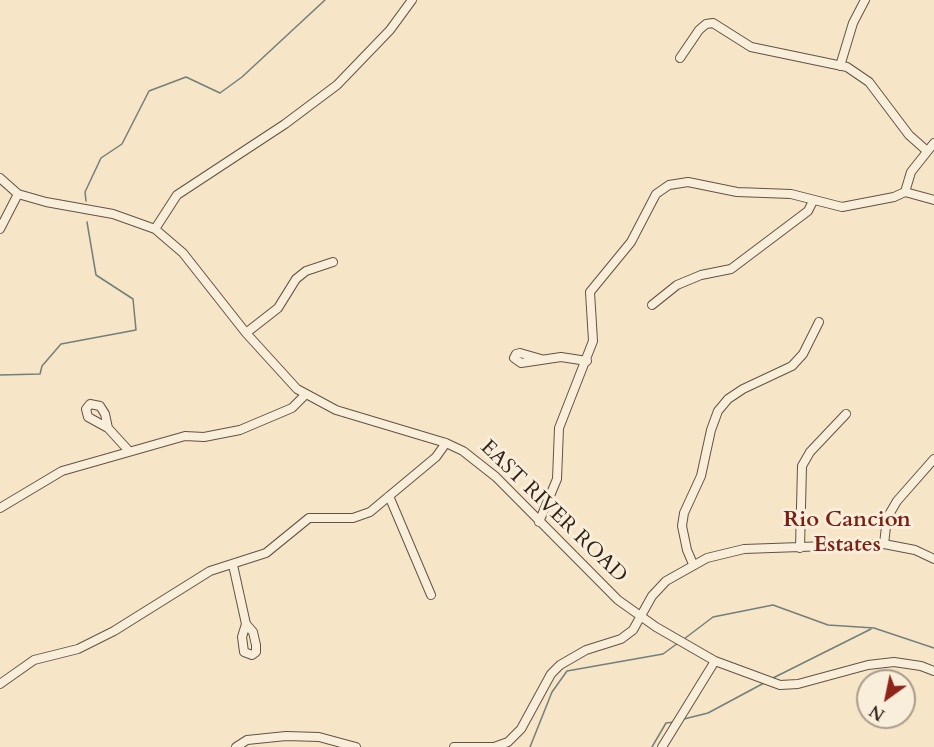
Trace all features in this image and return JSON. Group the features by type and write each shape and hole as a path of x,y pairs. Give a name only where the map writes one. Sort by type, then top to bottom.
{"street":[{"path":"154,229 177,195 285,124 337,85 383,39 412,0"},
{"path":"840,66 853,23 865,0"},
{"path":"680,58 699,30 706,24 712,23 751,47 840,66 857,72 869,82 909,135 927,151"},
{"path":"905,192 911,172 934,143"},
{"name":"EAST RIVER ROAD","path":"0,178 18,194 46,202 113,214 154,229 183,253 280,374 305,395 355,417 446,443 472,457 603,587 640,617 715,661 780,685 798,684 868,665 894,662 934,671"},
{"path":"539,522 556,479 560,428 593,341 590,292 631,242 656,194 669,185 688,182 737,192 791,194 842,207 894,197 905,192 934,200"},
{"path":"0,229 18,194"},
{"path":"652,305 677,285 701,275 731,269 808,210 813,201"},
{"path":"246,333 278,308 296,279 306,272 333,262"},
{"path":"693,564 683,537 683,522 701,476 711,430 718,411 728,399 743,389 792,366 803,354 819,322"},
{"path":"541,359 561,357 587,361"},
{"path":"2,505 62,471 185,436 204,437 240,430 292,408 305,395"},
{"path":"800,548 802,466 810,452 846,414"},
{"path":"108,428 129,452"},
{"path":"0,684 34,660 88,644 114,631 210,571 266,553 309,518 353,518 370,512 436,457 446,443"},
{"path":"884,544 887,518 897,501 934,459"},
{"path":"389,496 431,595"},
{"path":"454,747 494,747 508,742 528,718 551,674 586,650 621,639 633,630 658,588 693,564 731,550 884,544 915,550 934,560"},
{"path":"233,565 246,624"},
{"path":"662,747 715,661"},
{"path":"236,747 247,740 286,736 319,737 356,747"}],"waterway":[{"path":"86,201 85,192 101,158 122,144 149,91 186,77 220,93 242,77 325,0"},
{"path":"0,375 40,374 42,366 61,344 136,330 133,299 96,275 87,222"},
{"path":"684,639 713,617 773,605 828,625 874,628 934,648"},
{"path":"771,679 871,629"},
{"path":"530,747 552,692 567,671 663,654 678,643"},
{"path":"684,719 708,713 764,683"},
{"path":"652,747 666,723 674,722"}],"district":[{"name":"Rio Cancion Estates","path":"847,534"}]}
